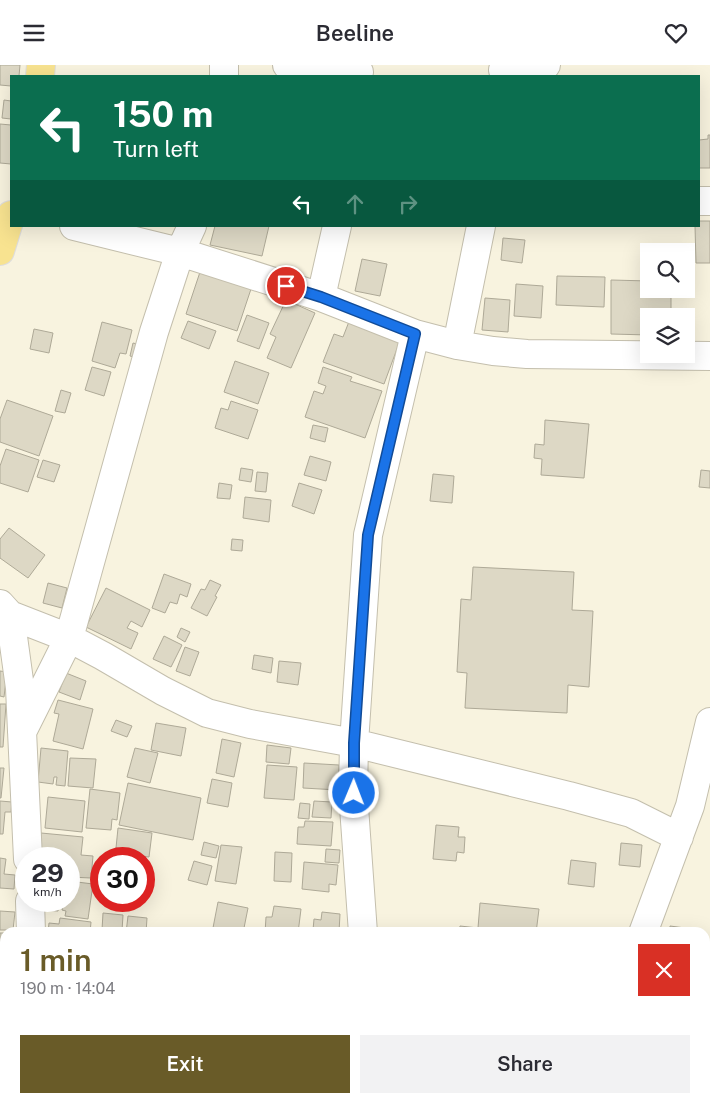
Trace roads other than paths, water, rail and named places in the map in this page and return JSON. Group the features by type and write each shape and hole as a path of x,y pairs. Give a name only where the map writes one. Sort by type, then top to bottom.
{"main road":[{"path":"0,251 10,218"}],"street":[{"path":"287,65 359,71"},
{"path":"503,71 546,65"},
{"path":"78,227 180,252 321,297 415,334 457,345 528,354 710,356"},
{"path":"22,732 69,638 154,332 180,252 192,227"},
{"path":"321,297 337,227"},
{"path":"457,345 481,227"},
{"path":"362,927 354,793 354,743 368,535 415,334"},
{"path":"5,609 69,638 163,691 208,713 250,724 354,743 569,796 631,813 679,837"},
{"path":"5,609 20,688 27,847"},
{"path":"645,927 679,837 700,807 710,722"},
{"path":"30,912 31,927"}]}
